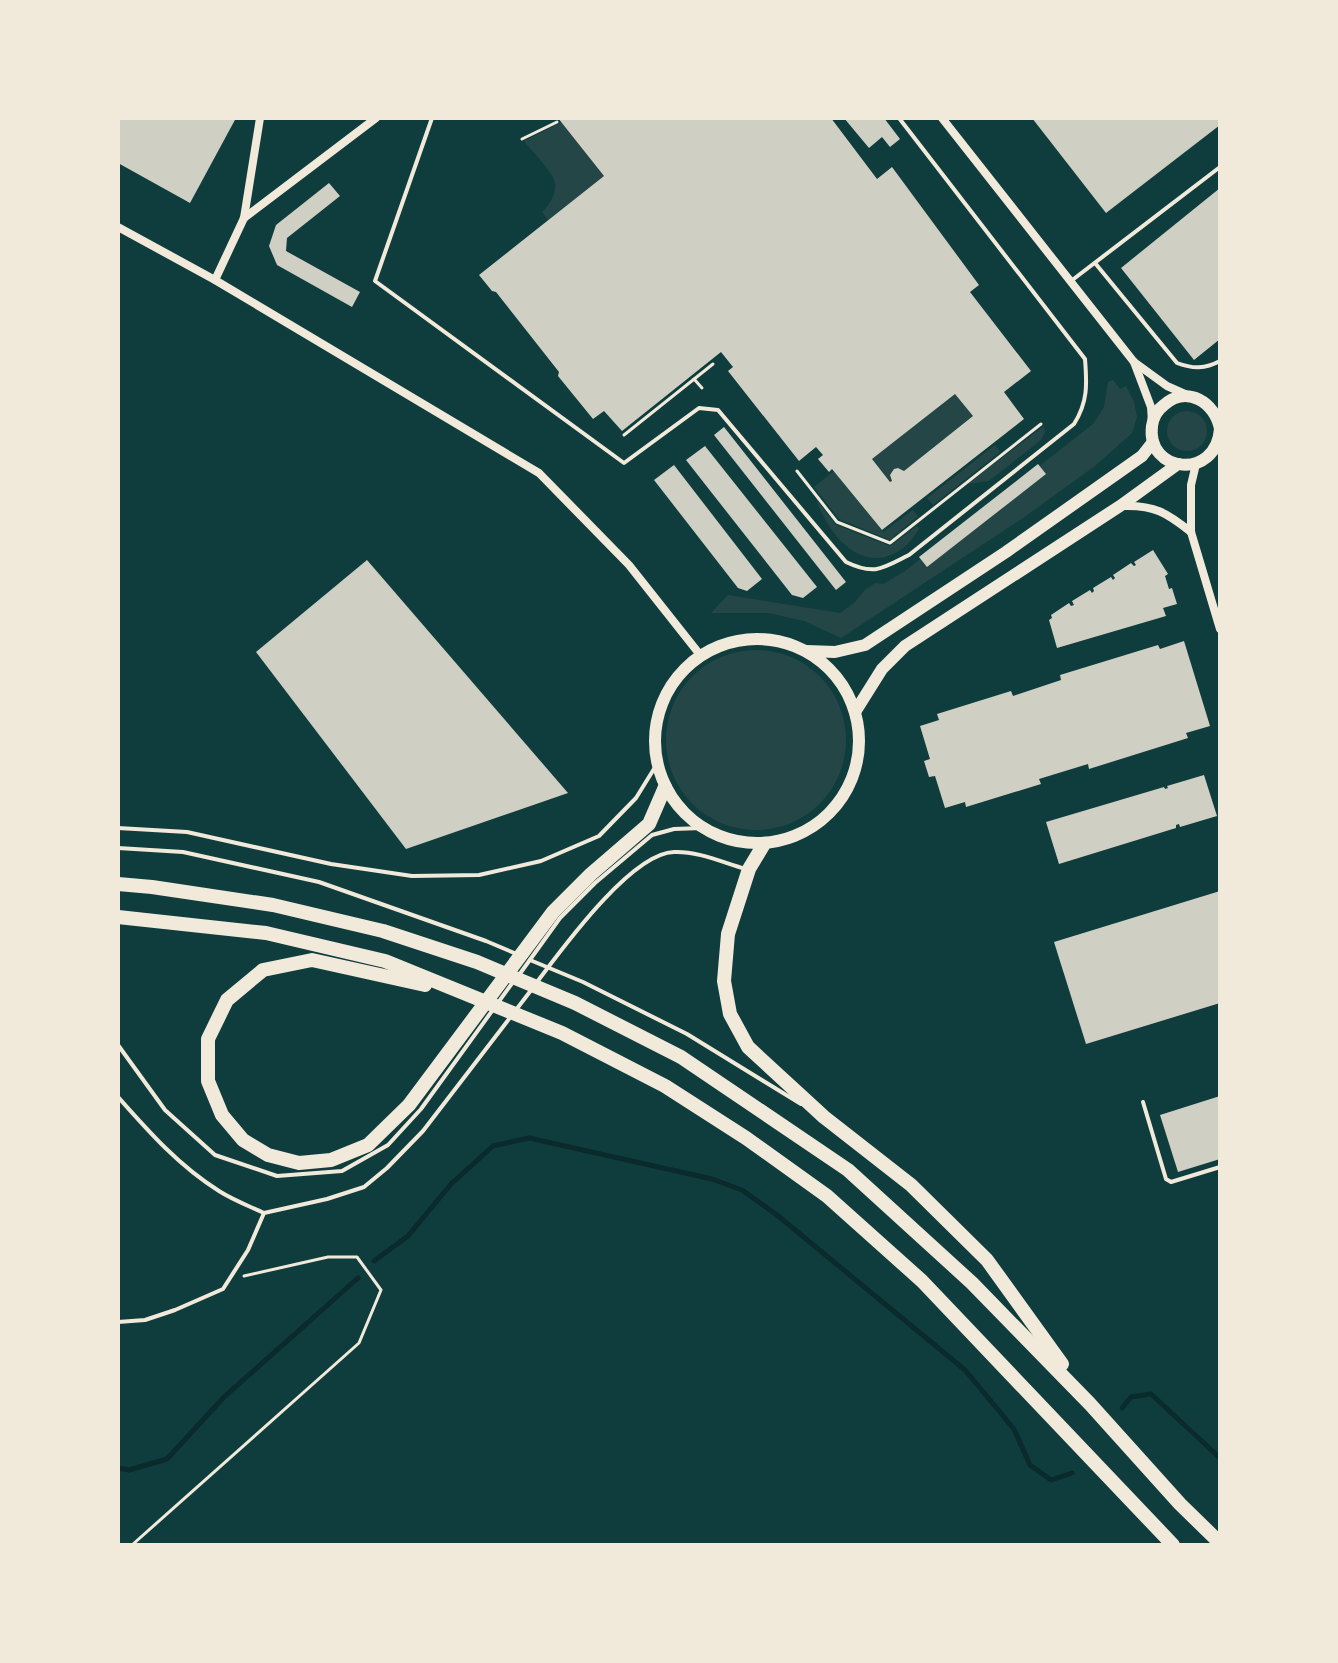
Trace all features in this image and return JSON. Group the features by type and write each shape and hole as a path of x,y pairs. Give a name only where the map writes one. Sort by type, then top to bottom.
{"highway":[{"path":"460,993 312,960 263,970 227,1000 208,1039 208,1081 222,1115 243,1140 268,1155 299,1163 331,1160 368,1145 453,1055 591,874 649,824 665,787"},
{"path":"764,844 749,869 728,934 724,981 730,1014 748,1047 824,1117 911,1185 987,1260 1090,1404"},
{"path":"118,884 273,905 383,931 477,962 575,1003 681,1057 848,1170 972,1283 1220,1543"},
{"path":"118,917 266,933 385,961 562,1033 665,1086 746,1138 827,1196 922,1281 1173,1545"}],"main road":[{"path":"1191,397 1214,402 1220,429 1211,454 1196,464 1178,464 1162,456 1153,442 1152,426 1154,417 1164,404 1172,399 1191,397"},
{"path":"806,651 827,667 844,688 855,712 859,742 854,772 841,800 820,822 793,837 764,844 722,838 702,828 681,810 665,787 657,764 655,734 662,703 678,677 701,656 725,644 753,639 780,642 806,651 835,652 865,645 1006,552 1142,456 1153,442"},
{"path":"855,712 882,669 905,646 1120,506 1178,464"}],"street":[{"path":"215,280 244,218 260,118"},
{"path":"244,218 376,118"},
{"path":"942,118 1134,362 1167,386 1191,397"},
{"path":"118,227 215,280 539,473 629,565 701,656"},
{"path":"1134,362 1151,407 1152,426"},
{"path":"1196,464 1191,485 1191,532 1220,629"},
{"path":"1120,506 1152,507 1167,513 1191,532"}],"lane":[{"path":"432,118 375,281 624,463 699,408 718,410 846,562 859,568 878,570 909,555 1074,424 1083,409 1087,381 1085,359 899,118"},
{"path":"1071,281 1220,167"},
{"path":"1095,263 1177,363 1203,368 1220,361"},
{"path":"118,828 187,832 331,864 412,876 479,875 541,861 599,836 636,798 657,764"},
{"path":"557,915 652,835 674,829 702,828"},
{"path":"118,848 183,852 319,882 486,941 583,982 687,1034 824,1117"},
{"path":"118,1097 180,1164 221,1193 264,1213 364,1187 423,1131 570,940 625,879 652,859 671,852 749,869"},
{"path":"118,1045 165,1110 215,1155 277,1176 342,1171 388,1145 421,1109 453,1055"},
{"path":"1143,1102 1166,1179 1171,1182 1220,1167"},
{"path":"118,1322 145,1320 223,1289 248,1250 264,1213"}],"path":[{"path":"522,139 557,122"},
{"path":"624,435 713,364"},
{"path":"694,379 702,388"},
{"path":"797,471 837,522 890,543 1041,424"},
{"path":"132,1545 359,1343 381,1290 357,1257 328,1257 230,1279"}],"shaded area":[{"path":"562,122 604,176 548,220 542,212 555,191 554,179 524,141"},
{"path":"1113,380 1120,389 1126,386 1134,402 1137,417 1132,433 1095,466 1023,518 841,638 804,621 769,613 711,613 728,595 840,613 875,583 883,584 905,571 1093,424 1104,407 1108,382"},
{"path":"955,394 973,416 904,471 894,469 890,482 872,459"},
{"path":"1187,411 1201,417 1207,431 1201,445 1187,451 1173,445 1167,431 1173,417"},
{"path":"1044,426 1041,440 989,481 967,484"},
{"path":"995,445 1000,452 933,505 927,498"},
{"path":"834,471 883,532 913,510 918,516 890,540 839,519 814,487"},
{"path":"816,499 836,525 890,546 917,526 919,529 905,546 888,556 874,558 861,555 838,538"},
{"path":"756,650 774,651 791,657 820,676 839,705 845,722 845,758 839,775 820,804 791,823 774,829 756,830 738,829 721,823 692,804 673,775 667,758 666,740 667,722 673,705 692,676 721,657 738,651"}],"building":[{"path":"118,118 236,118 190,203 118,163"},
{"path":"558,118 831,118 877,179 892,167 979,285 970,292 1031,371 1004,392 1024,419 882,530 832,469 829,472 818,459 823,455 816,447 799,461 728,371 733,367 721,352 622,431 604,411 593,419 496,292 479,275 604,176","holes":["955,394 973,416 904,471 894,469 890,482 872,459"]},
{"path":"844,118 884,118 900,139 890,147 882,137 869,148"},
{"path":"1032,118 1220,118 1220,125 1106,213"},
{"path":"329,183 340,196 287,238 286,251 360,292 352,307 277,265 269,246 276,225"},
{"path":"1220,188 1220,339 1194,360 1121,268"},
{"path":"724,427 846,582 836,590 714,435"},
{"path":"705,446 817,587 803,598 792,595 686,460"},
{"path":"1038,464 1046,474 927,567 919,557"},
{"path":"674,465 762,579 747,591 738,588 654,480"},
{"path":"1153,550 1168,574 1165,576 1177,604 1163,608 1166,616 1057,648 1049,620 1051,615 1069,603 1074,605 1072,601 1090,590 1092,593 1093,588 1111,577 1113,580 1113,575 1131,563 1136,565 1134,562"},
{"path":"367,560 568,793 406,849 256,652"},
{"path":"1184,641 1210,726 1186,733 1188,738 1089,769 1088,764 1039,779 1041,784 966,807 965,802 945,808 935,776 929,777 924,761 930,759 920,726 939,720 937,714 1011,691 1013,696 1061,680 1060,675 1158,645 1160,649"},
{"path":"1204,775 1217,816 1180,827 1179,824 1176,828 1059,864 1046,822"},
{"path":"1220,891 1220,1003 1086,1044 1054,942"},
{"path":"1220,1096 1220,1159 1178,1172 1160,1115"}],"waterway":[{"path":"374,1261 408,1236 451,1184 493,1146 529,1138 712,1179 742,1190 777,1215 965,1370 1014,1429 1030,1465 1051,1480 1072,1473"},
{"path":"118,1468 129,1470 167,1459 224,1397 358,1278"},
{"path":"1122,1408 1131,1397 1151,1394 1220,1458"}]}
